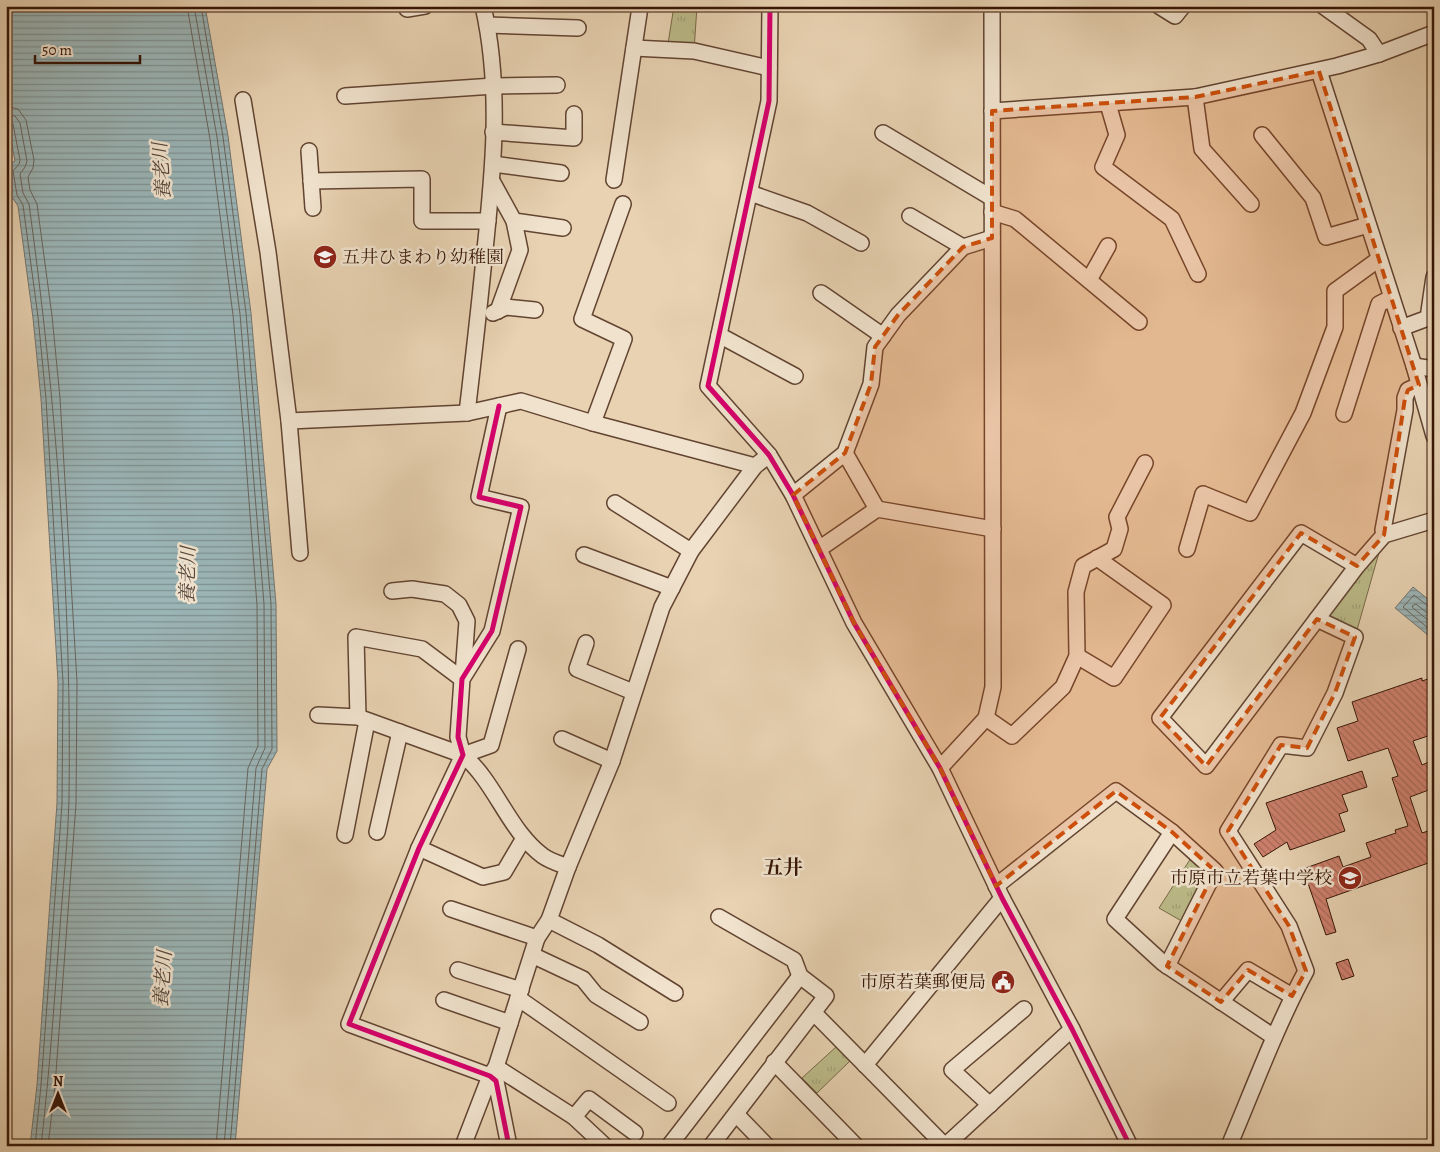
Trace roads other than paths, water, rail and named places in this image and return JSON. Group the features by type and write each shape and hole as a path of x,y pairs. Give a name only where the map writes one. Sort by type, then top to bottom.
{"street":[{"path":"407,9 425,6"},
{"path":"467,413 493,164 494,86 483,6"},
{"path":"770,6 769,101 708,386 770,455 793,495 854,623 940,768 999,892 1072,1029 1130,1146"},
{"path":"940,768 986,718 994,687 992,6"},
{"path":"1159,6 1175,16 1183,6"},
{"path":"1323,6 1369,39 1379,54"},
{"path":"614,180 640,8"},
{"path":"487,25 578,28"},
{"path":"992,112 1195,97 1319,71 1379,54 1434,32"},
{"path":"634,48 694,51 770,68"},
{"path":"1319,71 1419,385 1430,414 1434,436"},
{"path":"345,96 494,86 557,85"},
{"path":"1195,97 1202,150 1251,204"},
{"path":"243,100 268,252 289,421 300,553"},
{"path":"1108,104 1117,135 1103,167 1172,219 1198,274"},
{"path":"493,132 574,138 574,114"},
{"path":"883,133 1015,219 1139,322"},
{"path":"1262,134 1313,198 1326,237 1368,225"},
{"path":"308,151 313,208"},
{"path":"493,164 561,172"},
{"path":"311,181 422,179 422,221 488,221"},
{"path":"492,181 514,221 520,250 498,311"},
{"path":"750,193 807,213 861,243"},
{"path":"593,423 624,339 582,319 622,204"},
{"path":"910,216 963,247"},
{"path":"514,221 563,228"},
{"path":"793,495 845,453 872,384 875,347 898,315 963,247 992,238"},
{"path":"1089,280 1108,246"},
{"path":"1187,549 1203,494 1250,512 1304,413 1335,327 1335,292 1379,259"},
{"path":"1402,328 1428,318 1433,282"},
{"path":"821,293 883,336"},
{"path":"1344,414 1379,304 1391,298"},
{"path":"478,320 506,307 535,310"},
{"path":"719,335 795,376"},
{"path":"1414,366 1434,370"},
{"path":"1384,535 1383,530 1405,410 1405,398 1408,390 1419,385"},
{"path":"289,421 467,413 521,401 593,423 755,466"},
{"path":"462,679 492,631 521,507 479,497 499,406"},
{"path":"845,453 877,509"},
{"path":"463,1146 493,1072 537,938 549,920 568,867 612,761 662,606 691,551 755,466 770,455"},
{"path":"986,718 1012,736 1063,687 1077,656 1076,592 1083,566 1114,549 1120,529 1117,517 1145,463"},
{"path":"615,504 691,551"},
{"path":"819,549 877,509 993,529"},
{"path":"1357,566 1301,533 1160,718 1206,766 1357,566 1384,535 1434,520"},
{"path":"584,555 672,588"},
{"path":"1077,656 1114,678 1163,605 1097,558"},
{"path":"392,591 412,590 445,594 459,605 467,621 458,737 463,755 419,848 349,1024 493,1072 574,1117 605,1146"},
{"path":"1229,1146 1274,1037 1306,970 1289,926 1228,831 1281,745 1306,748 1335,693 1355,637 1317,619"},
{"path":"345,835 363,719 356,637 422,649 462,679"},
{"path":"586,643 577,669 633,692"},
{"path":"463,755 491,745 518,649"},
{"path":"318,715 363,719 463,755 475,766 524,838 544,857 568,867"},
{"path":"377,832 400,732"},
{"path":"562,739 612,761"},
{"path":"865,1064 999,892 1116,791 1172,832 1215,871 1167,966"},
{"path":"1172,832 1115,919 1167,966 1274,1037"},
{"path":"419,848 483,877 504,872 524,838"},
{"path":"451,909 537,938"},
{"path":"711,1146 826,996 800,976 794,960 719,917"},
{"path":"549,920 598,945 675,993"},
{"path":"532,955 583,979 596,995 640,1022"},
{"path":"458,970 519,994 668,1103"},
{"path":"1222,1002 1248,970 1292,996"},
{"path":"669,1146 800,976"},
{"path":"444,1000 510,1023"},
{"path":"990,1105 952,1070 1024,1009"},
{"path":"814,1013 945,1146 1072,1029"},
{"path":"774,1062 856,1146"},
{"path":"493,1072 509,1146"},
{"path":"574,1117 589,1099 635,1133"},
{"path":"736,1114 767,1146"}],"water":[{"name":"養老川","path":"6,6 205,6 228,136 251,313 276,604 277,751 267,769 235,1146 30,1146 37,1085 57,803 58,682 41,399 33,318 18,206 12,197 8,166 15,161 6,113"},
{"path":"1413,587 1434,604 1434,640 1395,608"}],"place":[{"name":"五井ひまわり幼稚園","path":"325,257"},
{"name":"市原市立若葉中学校","path":"1350,878"},
{"name":"市原若葉郵便局","path":"1003,982"}],"district":[{"name":"五井","path":"783,867"}]}
